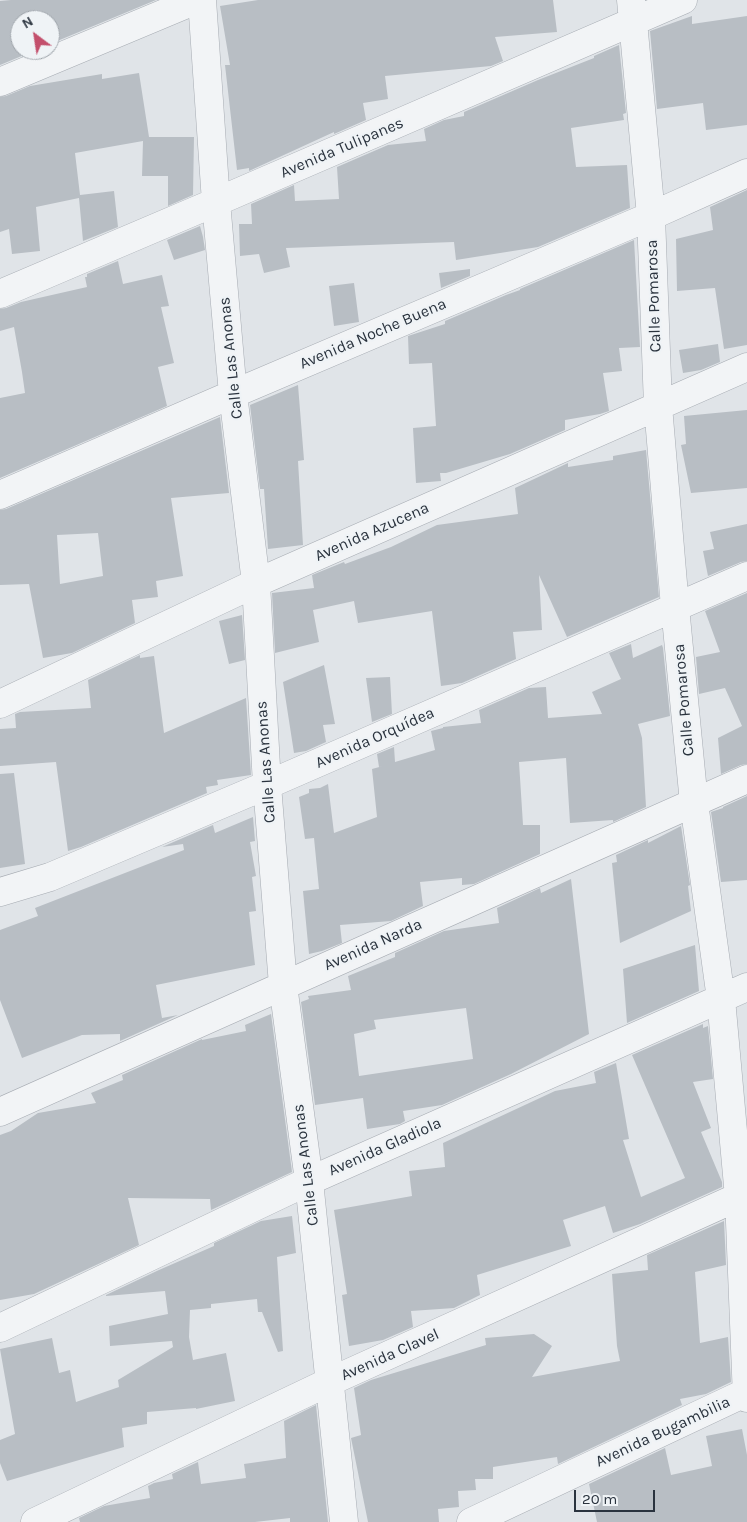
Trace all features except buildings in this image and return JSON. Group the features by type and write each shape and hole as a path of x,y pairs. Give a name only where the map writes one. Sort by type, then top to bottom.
{"street":[{"path":"0,82 196,0"},
{"name":"Calle Las Anonas","path":"202,0 216,202 233,394 256,583 267,785 283,986 309,1181 344,1522"},
{"name":"Avenida Tulipanes","path":"0,294 216,202 632,11 683,0"},
{"name":"Calle Pomarosa","path":"632,11 651,216 658,406 675,607 694,803 743,1195 747,1394"},
{"name":"Avenida Noche Buena","path":"0,495 747,173"},
{"name":"Avenida Azucena","path":"0,704 256,583 747,367"},
{"name":"Avenida Orquídea","path":"0,892 50,877 267,785 747,576"},
{"name":"Avenida Narda","path":"0,1112 747,779"},
{"name":"Avenida Gladiola","path":"0,1328 309,1181 747,987"},
{"name":"Avenida Clavel","path":"35,1522 329,1382 743,1195"},
{"name":"Avenida Bugambilia","path":"471,1522 747,1394"}]}
